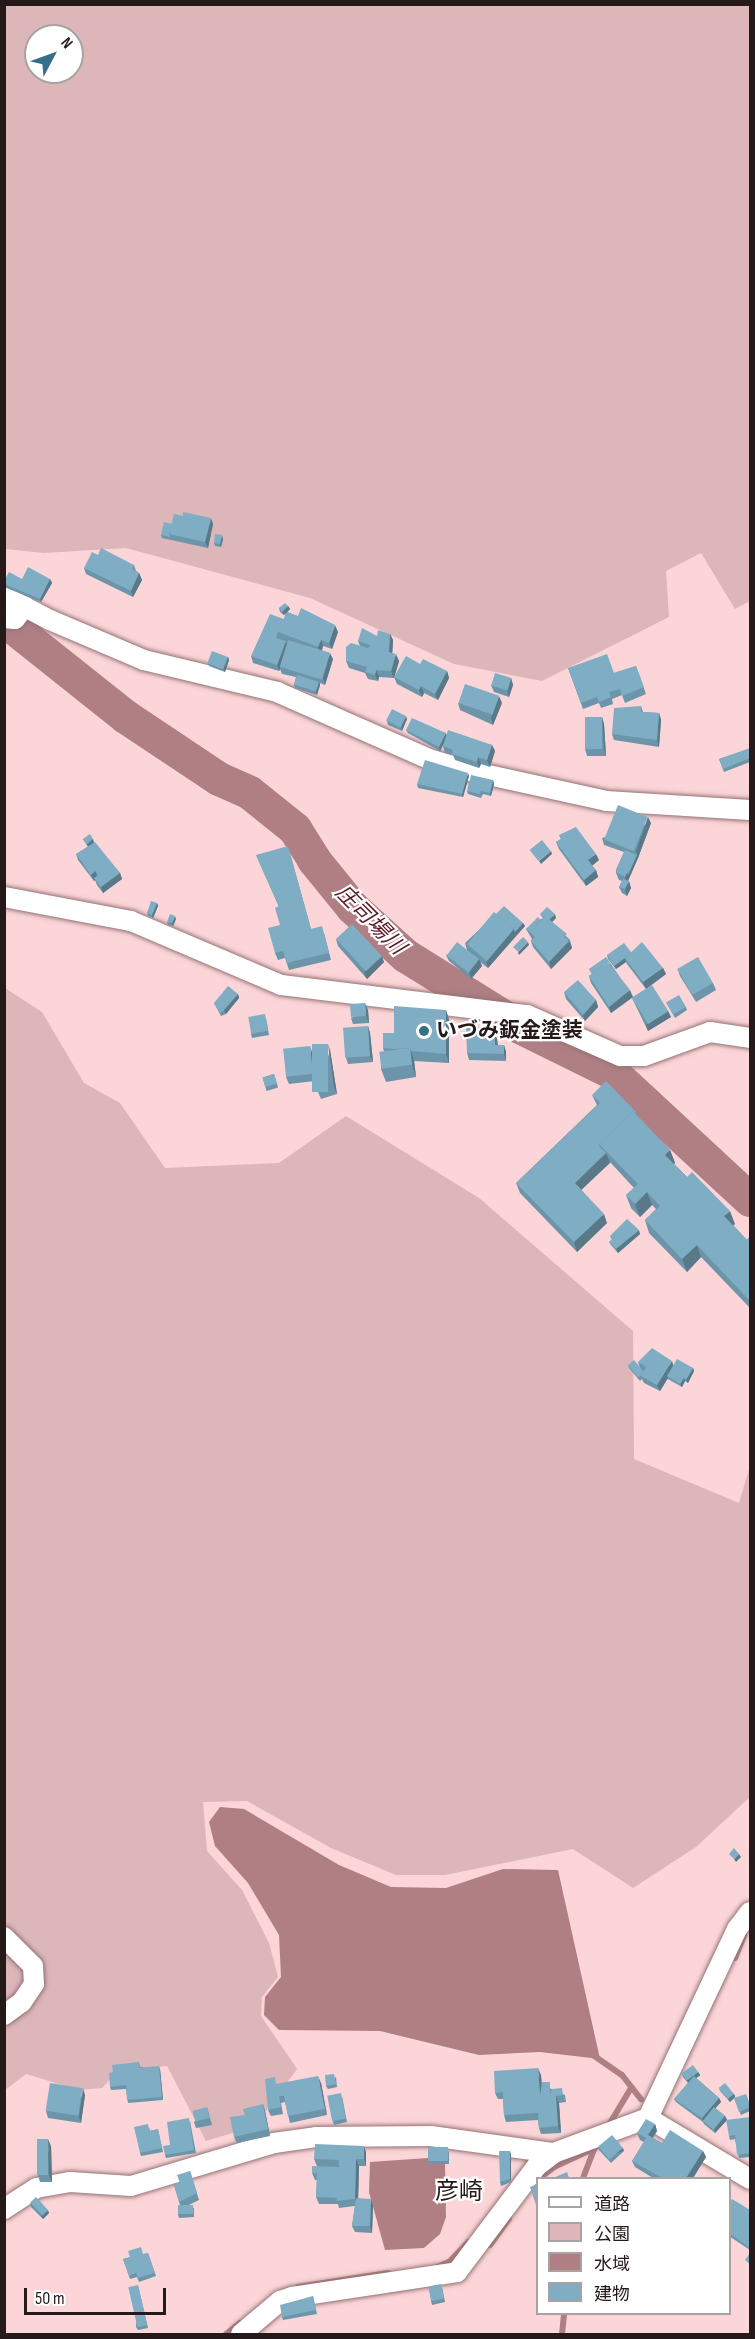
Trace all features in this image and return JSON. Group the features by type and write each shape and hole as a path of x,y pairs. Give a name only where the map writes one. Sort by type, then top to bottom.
{"street":[{"path":"4,596 144,660 277,692 429,759 470,771 606,801 750,810"},
{"path":"4,618 15,619 25,606"},
{"path":"4,897 131,921 281,985 528,1015 620,1056 644,1056 710,1032 750,1038"},
{"path":"241,2334 280,2301 292,2297 442,2278 457,2272 520,2186 554,2153 648,2118 737,1929 750,1912"},
{"path":"4,1937 33,1966 34,1984 22,2002 4,2015"},
{"path":"648,2118 750,2179"},
{"path":"4,2209 36,2188 70,2182 132,2186 274,2143 316,2137 430,2136 554,2153"}],"green space":[{"path":"5,5 750,5 750,601 735,609 701,553 666,571 669,617 542,681 454,664 310,598 126,548 44,553 5,549"},
{"path":"5,988 42,1012 84,1083 120,1103 165,1168 279,1163 346,1116 479,1198 633,1331 634,1459 739,1503 750,1466 750,1797 696,1847 633,1888 573,1849 445,1875 396,1875 331,1848 247,1801 203,1802 207,1851 242,1890 269,1943 278,1977 262,1997 261,2016 297,2069 255,2126 206,2141 167,2066 118,2071 102,2088 79,2090 26,2074 5,2090"}],"water":[{"path":"220,1807 244,1809 339,1865 391,1887 446,1888 503,1869 558,1870 600,2059 540,2052 479,2055 380,2031 279,2030 264,2015 265,1997 281,1977 279,1935 248,1883 215,1846 209,1822"},
{"path":"428,2158 445,2163 446,2217 440,2234 424,2248 385,2250 369,2192 370,2162"}],"building":[{"path":"183,512 211,518 205,542 169,534 174,514 183,516"},
{"path":"164,522 172,524 170,537 161,535"},
{"path":"215,534 222,535 220,544 214,543"},
{"path":"101,548 134,565 132,569 139,573 131,591 84,568 92,552 98,555"},
{"path":"28,567 50,579 40,599 4,584 9,572 22,579"},
{"path":"285,603 288,606 282,612 279,608"},
{"path":"301,608 335,625 329,643 321,640 318,647 278,632 276,638 286,641 277,665 251,656 270,614 284,619 287,612 298,616"},
{"path":"362,628 377,636 378,630 390,634 389,652 396,654 391,671 376,670 375,675 365,672 367,667 346,661 346,647 351,643 368,648 370,645 358,641"},
{"path":"288,640 330,653 322,680 280,667"},
{"path":"212,651 228,657 223,669 207,663"},
{"path":"607,654 614,673 636,666 644,687 622,696 620,689 609,692 611,697 599,702 597,697 581,703 568,668"},
{"path":"406,656 420,664 423,659 447,671 435,694 421,686 419,690 394,677"},
{"path":"495,673 511,678 507,690 491,685"},
{"path":"297,675 319,682 316,692 294,685"},
{"path":"465,684 499,696 493,715 458,703"},
{"path":"641,706 641,712 659,713 657,740 612,734 614,708"},
{"path":"392,709 406,716 400,728 386,721"},
{"path":"585,717 602,717 602,749 585,749"},
{"path":"412,718 446,733 439,747 406,730"},
{"path":"448,730 492,745 487,760 478,757 477,762 452,754 453,750 443,746"},
{"path":"750,748 750,758 723,769 719,759"},
{"path":"425,760 468,773 462,794 417,784"},
{"path":"471,775 493,780 490,793 481,791 480,794 467,791"},
{"path":"618,805 648,817 634,851 604,839"},
{"path":"576,827 596,854 588,860 596,870 584,880 556,842 561,839 559,835"},
{"path":"90,834 93,839 87,844 83,839"},
{"path":"542,840 551,851 538,861 530,850"},
{"path":"95,842 120,873 101,887 94,878 98,875 95,871 91,875 76,854"},
{"path":"288,846 311,929 322,926 329,953 287,963 283,951 275,953 268,928 280,925 275,908 279,906 256,855"},
{"path":"625,850 637,855 628,875 627,872 618,868 616,870"},
{"path":"618,868 627,872 625,877 616,873"},
{"path":"623,879 629,881 625,889 619,887"},
{"path":"151,901 157,903 152,915 147,913"},
{"path":"504,906 523,923 515,932 496,914"},
{"path":"547,907 555,914 549,920 540,914"},
{"path":"494,912 514,929 487,961 467,944"},
{"path":"170,914 175,916 172,923 167,922"},
{"path":"545,916 567,934 564,936 569,941 549,962 531,941 535,937 530,932"},
{"path":"538,917 541,920 530,932 526,929"},
{"path":"352,924 382,956 366,971 336,939"},
{"path":"523,937 528,942 518,952 513,947"},
{"path":"457,942 479,959 469,973 447,955"},
{"path":"642,942 663,968 643,982 625,958"},
{"path":"624,943 631,952 614,966 607,955"},
{"path":"606,957 611,964 608,962 592,974 589,969"},
{"path":"698,957 713,983 692,995 677,969"},
{"path":"608,962 630,990 609,1007 589,976"},
{"path":"578,980 596,1000 583,1015 564,992"},
{"path":"652,985 668,1011 648,1024 632,998"},
{"path":"228,986 238,994 220,1013 214,1003"},
{"path":"679,995 686,1007 673,1015 666,1003"},
{"path":"365,1003 366,1016 351,1017 350,1004"},
{"name":"いづみ鈑金塗装","path":"394,1006 446,1010 446,1054 411,1051 410,1048 383,1048 383,1033 394,1033"},
{"path":"265,1014 268,1031 251,1034 248,1017"},
{"path":"368,1026 370,1056 345,1058 343,1028"},
{"path":"466,1027 488,1027 489,1032 495,1032 495,1045 504,1045 504,1054 467,1053"},
{"path":"312,1044 328,1044 328,1092 312,1092"},
{"path":"310,1046 313,1074 286,1077 283,1049"},
{"path":"410,1048 412,1065 381,1069 379,1052"},
{"path":"274,1074 277,1084 265,1087 263,1078"},
{"path":"606,1081 636,1112 633,1111 599,1144 606,1153 575,1183 604,1214 574,1242 516,1183 600,1103 592,1095"},
{"path":"633,1111 670,1150 665,1155 687,1177 692,1172 730,1211 724,1216 747,1240 750,1236 750,1301 697,1245 682,1259 645,1220 660,1206 647,1192 635,1204 626,1195 638,1184 599,1144"},
{"path":"627,1219 639,1230 616,1249 609,1242 613,1239 610,1236"},
{"path":"652,1348 672,1361 657,1385 641,1376 646,1367 638,1362"},
{"path":"677,1359 693,1368 686,1380 684,1378 680,1384 667,1376"},
{"path":"634,1360 644,1372 638,1377 628,1365"},
{"path":"734,1848 739,1854 734,1859 729,1854"},
{"path":"139,2062 139,2068 159,2066 162,2097 127,2100 126,2085 110,2087 109,2073 113,2072 112,2065"},
{"path":"693,2065 698,2072 687,2081 682,2073"},
{"path":"538,2068 540,2095 542,2082 550,2082 550,2094 552,2089 562,2088 563,2095 556,2096 558,2126 539,2128 538,2113 504,2115 503,2092 495,2093 494,2071"},
{"path":"334,2074 336,2084 326,2086 325,2075"},
{"path":"318,2076 325,2109 288,2116 284,2096 279,2096 281,2107 268,2110 265,2079 275,2077 276,2084"},
{"path":"694,2076 719,2098 702,2118 674,2099"},
{"path":"50,2083 83,2088 78,2116 46,2111"},
{"path":"725,2083 734,2094 728,2099 719,2088"},
{"path":"341,2093 346,2119 332,2121 327,2096"},
{"path":"746,2094 750,2107 739,2112 734,2098"},
{"path":"263,2104 268,2129 234,2137 230,2117 245,2115 243,2109"},
{"path":"207,2107 210,2118 195,2122 193,2111"},
{"path":"714,2107 725,2116 714,2130 703,2121"},
{"path":"750,2117 750,2153 737,2155 735,2135 729,2136 726,2120"},
{"path":"189,2118 194,2150 165,2155 163,2146 170,2145 167,2122"},
{"path":"646,2119 655,2124 648,2135 662,2143 670,2130 703,2151 687,2177 660,2177 632,2161 646,2138 637,2133"},
{"path":"148,2124 149,2131 158,2129 162,2148 140,2153 134,2127"},
{"path":"612,2135 623,2148 609,2160 598,2147"},
{"path":"37,2139 48,2139 48,2175 37,2175"},
{"path":"315,2144 364,2146 364,2159 356,2159 355,2199 336,2201 337,2198 316,2197 317,2173 312,2173 312,2166 339,2167 339,2160 314,2159"},
{"path":"428,2147 448,2147 448,2161 428,2161"},
{"path":"499,2151 510,2151 510,2179 500,2182"},
{"path":"190,2171 197,2193 179,2202 174,2185 180,2183 177,2175"},
{"path":"567,2172 569,2177 555,2177"},
{"path":"536,2184 536,2205 530,2187"},
{"path":"36,2197 48,2210 42,2216 30,2202"},
{"path":"356,2198 371,2199 370,2226 352,2226"},
{"path":"732,2199 750,2210 750,2248 731,2234"},
{"path":"178,2205 193,2205 193,2214 178,2214"},
{"path":"141,2247 143,2254 148,2253 155,2273 138,2278 136,2273 129,2276 123,2259 130,2257 128,2251"},
{"path":"750,2253 750,2264 745,2260"},
{"path":"441,2284 444,2299 431,2301 428,2286"},
{"path":"138,2285 147,2325 137,2327 128,2287"},
{"path":"313,2296 316,2310 282,2317 280,2305"}],"waterway":[{"name":"庄司場川","path":"4,620 126,717 219,779 250,793 295,829 314,860 353,908 406,956 520,1027 613,1073 750,1200"},
{"path":"735,1958 744,1936"},
{"path":"593,2055 622,2075 641,2099"},
{"path":"607,2128 631,2088"},
{"path":"541,2177 554,2167 595,2148"},
{"path":"583,2177 594,2150"},
{"path":"490,2245 509,2219"},
{"path":"437,2267 449,2262 468,2242"},
{"path":"298,2287 388,2273"},
{"path":"562,2334 564,2315"},
{"path":"226,2334 240,2323"}],"place":[{"name":"いづみ鈑金塗装","path":"424,1031"}],"district":[{"name":"彦崎","path":"459,2192"}]}
